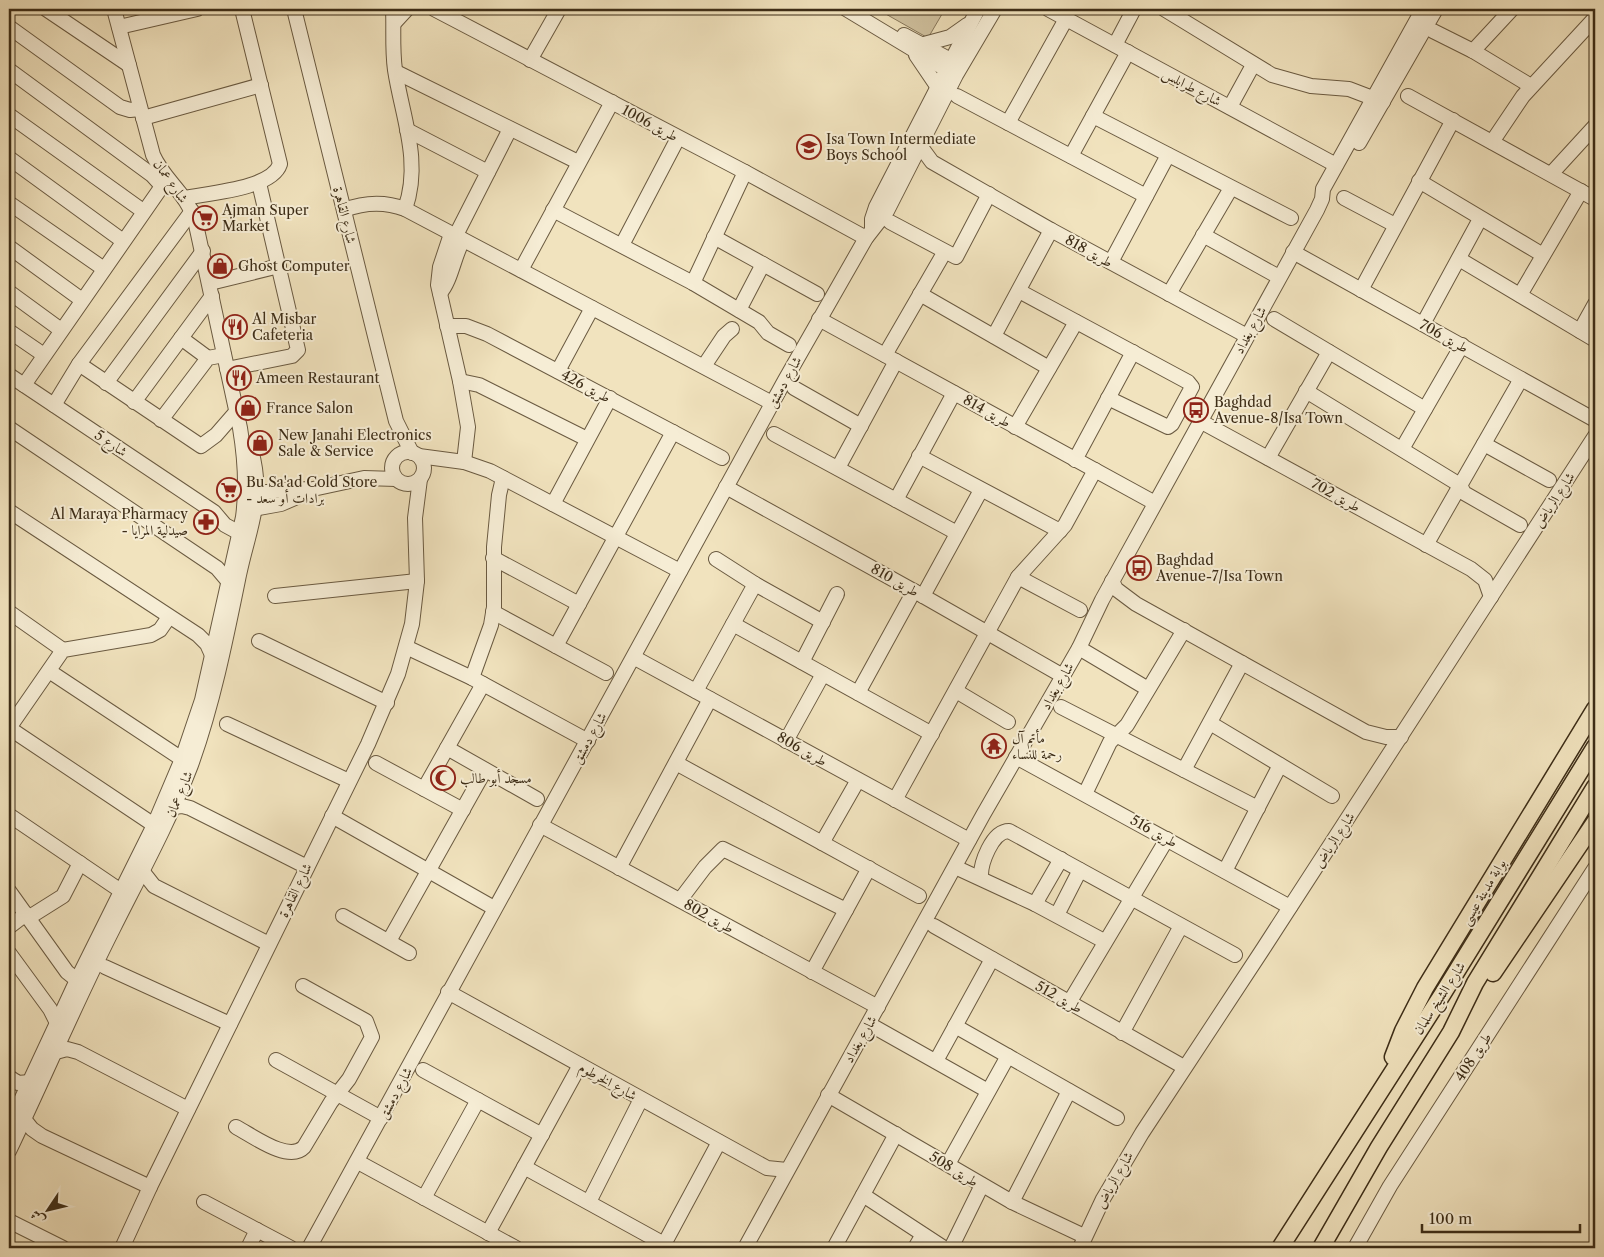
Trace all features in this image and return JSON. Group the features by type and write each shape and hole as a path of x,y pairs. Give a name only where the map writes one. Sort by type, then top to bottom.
{"main road":[{"name":"بوابة مدينة عيسى","path":"1384,1082 1403,1031 1425,988 1595,709"},
{"name":"شارع الشيخ سلمان","path":"1280,1248 1384,1082 1442,995 1595,747"},
{"name":"شارع الشيخ سلمان","path":"1321,1248 1379,1147 1451,1032 1474,983 1595,787"},
{"path":"1451,1032 1595,822"}],"street":[{"path":"46,9 129,65"},
{"path":"119,27 197,9"},
{"path":"184,198 259,183 274,175 280,164 242,9"},
{"name":"شارع القاهرة","path":"294,9 396,421 394,460"},
{"path":"405,209 411,189 413,168 393,48 394,15 407,9"},
{"name":"طريق 1006","path":"434,9 678,138 869,233"},
{"path":"530,60 559,9"},
{"path":"846,9 905,44 954,68"},
{"name":"شارع دمشق","path":"309,1248 358,1162 494,908 635,658 680,571 772,403 869,233 887,211 921,146 954,68 971,21 978,9"},
{"name":"شارع دمشق","path":"869,233 876,207 937,86 954,68 995,9"},
{"name":"شارع طرابلس","path":"1048,9 1336,165"},
{"path":"1115,45 1134,9"},
{"path":"1164,9 1253,65 1281,79 1381,95"},
{"name":"شارع بغداد","path":"745,1248 969,840 1079,648 1102,600 1293,252 1322,200 1330,193 1381,95 1422,9"},
{"name":"شارع بغداد","path":"1322,200 1323,189 1336,165 1436,9"},
{"path":"1473,51 1512,9"},
{"name":"شارع عمان","path":"9,1124 121,892 158,828 174,807 191,765 211,702 252,495 252,454 236,412 203,251 192,211 184,198 165,182 153,156 113,10"},
{"path":"1492,142 1531,86 1595,18"},
{"path":"864,19 924,44 954,68"},
{"path":"1008,123 1066,19"},
{"path":"924,44 950,38 971,21"},
{"path":"9,26 120,107 141,114 261,85"},
{"path":"1433,31 1473,51 1531,86"},
{"path":"905,44 927,68 937,86"},
{"path":"1071,156 1128,52"},
{"path":"1230,108 1253,65"},
{"path":"9,70 152,176 165,182 143,211 24,385"},
{"path":"396,72 578,162"},
{"path":"957,96 1146,196"},
{"path":"1408,96 1595,198"},
{"path":"521,270 612,102"},
{"path":"9,115 143,211"},
{"path":"1093,116 1291,218"},
{"path":"1361,290 1453,120"},
{"path":"1552,174 1595,126"},
{"path":"459,461 468,427 460,381 439,294 447,282 454,259 456,237 510,129"},
{"path":"407,130 488,172"},
{"path":"622,245 678,138"},
{"name":"طريق 818","path":"921,146 932,162 1051,230 1247,336"},
{"path":"1111,262 1168,155"},
{"path":"9,158 123,241"},
{"path":"910,166 932,162"},
{"path":"693,283 746,172"},
{"path":"1419,181 1543,255"},
{"path":"181,338 208,358 225,362 292,356 298,350 280,266 259,183"},
{"path":"1169,294 1231,188"},
{"path":"1520,295 1581,191"},
{"path":"890,222 953,258 958,254 989,194"},
{"path":"1344,198 1395,225"},
{"path":"9,203 104,269"},
{"path":"344,210 361,204 378,203 405,209 772,403"},
{"path":"553,210 693,283 762,324 768,333 789,345"},
{"path":"54,405 79,364 192,211"},
{"path":"1423,324 1480,219"},
{"path":"994,336 1051,230"},
{"path":"1204,235 1280,277"},
{"path":"714,237 817,294"},
{"path":"9,247 82,300"},
{"path":"106,383 203,251"},
{"name":"طريق 706","path":"1293,252 1595,420"},
{"path":"838,468 861,426 920,294 944,253"},
{"path":"1459,258 1595,340"},
{"path":"739,310 763,264"},
{"path":"134,402 181,338 211,290 280,266"},
{"path":"1019,291 1188,382 1191,390 1170,426 1163,426 1108,398"},
{"path":"9,292 61,330"},
{"path":"920,294 1049,368"},
{"path":"1580,331 1595,304"},
{"path":"558,371 592,308"},
{"name":"طريق 814","path":"819,319 1155,503"},
{"path":"1274,319 1425,409"},
{"path":"1015,427 1076,322"},
{"name":"طريق 426","path":"447,326 466,326 488,334 722,458"},
{"path":"704,366 724,336 732,329"},
{"path":"9,331 44,355"},
{"path":"1402,449 1462,346"},
{"path":"1075,460 1133,352"},
{"path":"1268,458 1329,352"},
{"path":"161,420 208,358"},
{"path":"79,364 201,446 216,435 236,412"},
{"name":"شارع 5","path":"9,374 214,512 226,525 244,535"},
{"path":"1426,545 1521,378"},
{"path":"460,381 479,385 587,439"},
{"path":"794,388 861,426"},
{"path":"1306,392 1460,485 1464,492 1520,525"},
{"path":"896,500 954,393"},
{"path":"553,504 610,398"},
{"name":"شارع القاهرة","path":"396,421 416,454"},
{"name":"طريق 702","path":"1200,421 1471,569 1485,580 1492,597"},
{"path":"9,428 217,568 228,581"},
{"path":"556,646 673,432"},
{"path":"774,434 957,533"},
{"name":"شارع الرياض","path":"1082,1242 1122,1165 1184,1067 1389,756 1595,436"},
{"path":"1484,444 1549,480"},
{"path":"364,478 394,460 400,454 416,454 459,461 503,478 680,571"},
{"path":"416,454 424,466 420,478"},
{"path":"919,456 1060,531"},
{"path":"394,460 392,472 399,481"},
{"path":"252,495 280,490 313,489 364,478 412,483 436,467 459,461"},
{"path":"895,800 1018,577 1060,531 1095,470"},
{"name":"شارع القاهرة","path":"122,1248 150,1186 387,703 406,647 413,617 417,581 415,518 420,478"},
{"path":"424,789 447,748 477,681 493,612 493,558 499,495 503,478"},
{"name":"شارع القاهرة","path":"399,481 415,518"},
{"name":"طريق 810","path":"726,487 1063,676"},
{"path":"249,514 281,504 313,489"},
{"path":"858,693 918,593 957,533 981,490"},
{"path":"9,510 198,635 212,654"},
{"name":"شارع 5","path":"214,512 249,514"},
{"name":"شارع عمان","path":"9,1152 112,930 143,872 202,700 228,581 244,535"},
{"path":"493,558 579,604"},
{"path":"716,559 755,584 823,622"},
{"path":"217,568 232,566"},
{"name":"طريق 702","path":"1471,569 1493,575 1506,575"},
{"path":"1018,577 1080,610"},
{"path":"275,596 417,581"},
{"path":"1112,582 1116,589 1136,604 1366,732 1386,737 1401,737"},
{"path":"696,691 755,584"},
{"path":"802,662 837,594"},
{"path":"1102,600 1111,599 1136,604"},
{"path":"9,612 63,650 151,635 164,626 169,617"},
{"path":"493,612 606,673"},
{"path":"733,624 932,734"},
{"path":"1085,794 1110,742 1127,725 1184,630"},
{"path":"198,635 208,636 217,633"},
{"path":"260,641 387,703"},
{"path":"406,647 477,681 588,741"},
{"path":"1079,648 1148,689"},
{"path":"63,650 9,728 158,828"},
{"name":"طريق 806","path":"635,658 969,840"},
{"path":"1184,770 1242,663"},
{"path":"49,671 182,759"},
{"path":"786,741 823,674"},
{"path":"956,691 1008,722"},
{"path":"620,868 710,699"},
{"path":"1061,706 1258,808"},
{"path":"1210,723 1332,796"},
{"path":"227,724 349,781"},
{"path":"1366,732 1389,756"},
{"path":"447,748 537,799"},
{"name":"طريق 516","path":"1016,757 1290,907"},
{"path":"376,763 463,810"},
{"path":"676,763 919,896"},
{"path":"1225,871 1280,765"},
{"path":"389,941 485,770"},
{"path":"822,843 858,780"},
{"path":"174,807 190,808 307,867"},
{"path":"9,815 121,892"},
{"path":"332,816 494,908"},
{"name":"طريق 802","path":"540,825 878,1007"},
{"path":"982,878 984,860 996,836 1004,831 1013,832 1235,956"},
{"path":"1069,1003 1104,941 1167,839"},
{"path":"680,900 705,867 723,848 846,910"},
{"path":"1035,904 1061,859"},
{"path":"9,927 63,896 80,863"},
{"path":"955,867 1035,904 1104,941"},
{"path":"812,972 868,868"},
{"name":"طريق 408","path":"1355,1248 1390,1186 1595,868"},
{"path":"1057,915 1080,870"},
{"path":"143,872 154,886 269,944"},
{"path":"9,891 67,972 77,980"},
{"path":"343,916 409,952"},
{"name":"طريق 512","path":"934,926 1184,1067"},
{"path":"1122,1033 1181,926"},
{"path":"9,953 50,1009 57,1023"},
{"path":"936,1061 992,960"},
{"path":"105,966 230,1024"},
{"path":"236,1127 284,1152 294,1153 304,1147 372,1041 371,1028 366,1021 303,986"},
{"name":"شارع الخرطوم","path":"448,992 768,1168 787,1170"},
{"path":"869,1024 988,1091"},
{"path":"955,1026 1117,1118"},
{"path":"56,1052 67,1049 78,1052 188,1109"},
{"path":"948,1164 1008,1056"},
{"path":"276,1060 381,1118"},
{"path":"488,1233 580,1066"},
{"path":"423,1070 542,1135"},
{"path":"9,1077 18,1083 30,1082"},
{"path":"1012,1202 1069,1091"},
{"name":"طريق 508","path":"828,1095 948,1164 982,1186 1082,1242"},
{"path":"589,1202 641,1099"},
{"path":"424,1198 478,1100"},
{"path":"24,1119 32,1129 42,1136 150,1186"},
{"path":"834,1248 896,1134"},
{"path":"524,1167 589,1202 663,1246 719,1142"},
{"path":"358,1162 516,1248"},
{"path":"768,1168 778,1186"},
{"path":"951,1248 982,1186"},
{"path":"864,1195 922,1236 944,1248"},
{"path":"204,1202 291,1248"},
{"path":"9,1221 63,1248"},
{"path":"248,1248 257,1230"},
{"path":"915,1248 922,1236"}],"shaded area":[{"path":"877,9 945,9 928,38"}],"place":[{"name":"Isa Town Intermediate Boys School","path":"809,147"},
{"name":"Ajman Super Market","path":"205,218"},
{"name":"Ghost Computer","path":"220,266"},
{"name":"Al Misbar Cafeteria","path":"235,327"},
{"name":"Ameen Restaurant","path":"239,378"},
{"name":"France Salon","path":"248,408"},
{"name":"Baghdad Avenue-8/Isa Town","path":"1196,410"},
{"name":"New Janahi Electronics Sale & Service","path":"260,443"},
{"name":"Bu Sa'ad Cold Store - برادات أو سعد","path":"229,490"},
{"name":"Al Maraya Pharmacy - صيدلية المرايا","path":"206,522"},
{"name":"Baghdad Avenue-7/Isa Town","path":"1139,568"},
{"name":"مأتم آل رحمة للنساء","path":"994,746"},
{"name":"مسجد أبو طالب","path":"443,778"}]}
